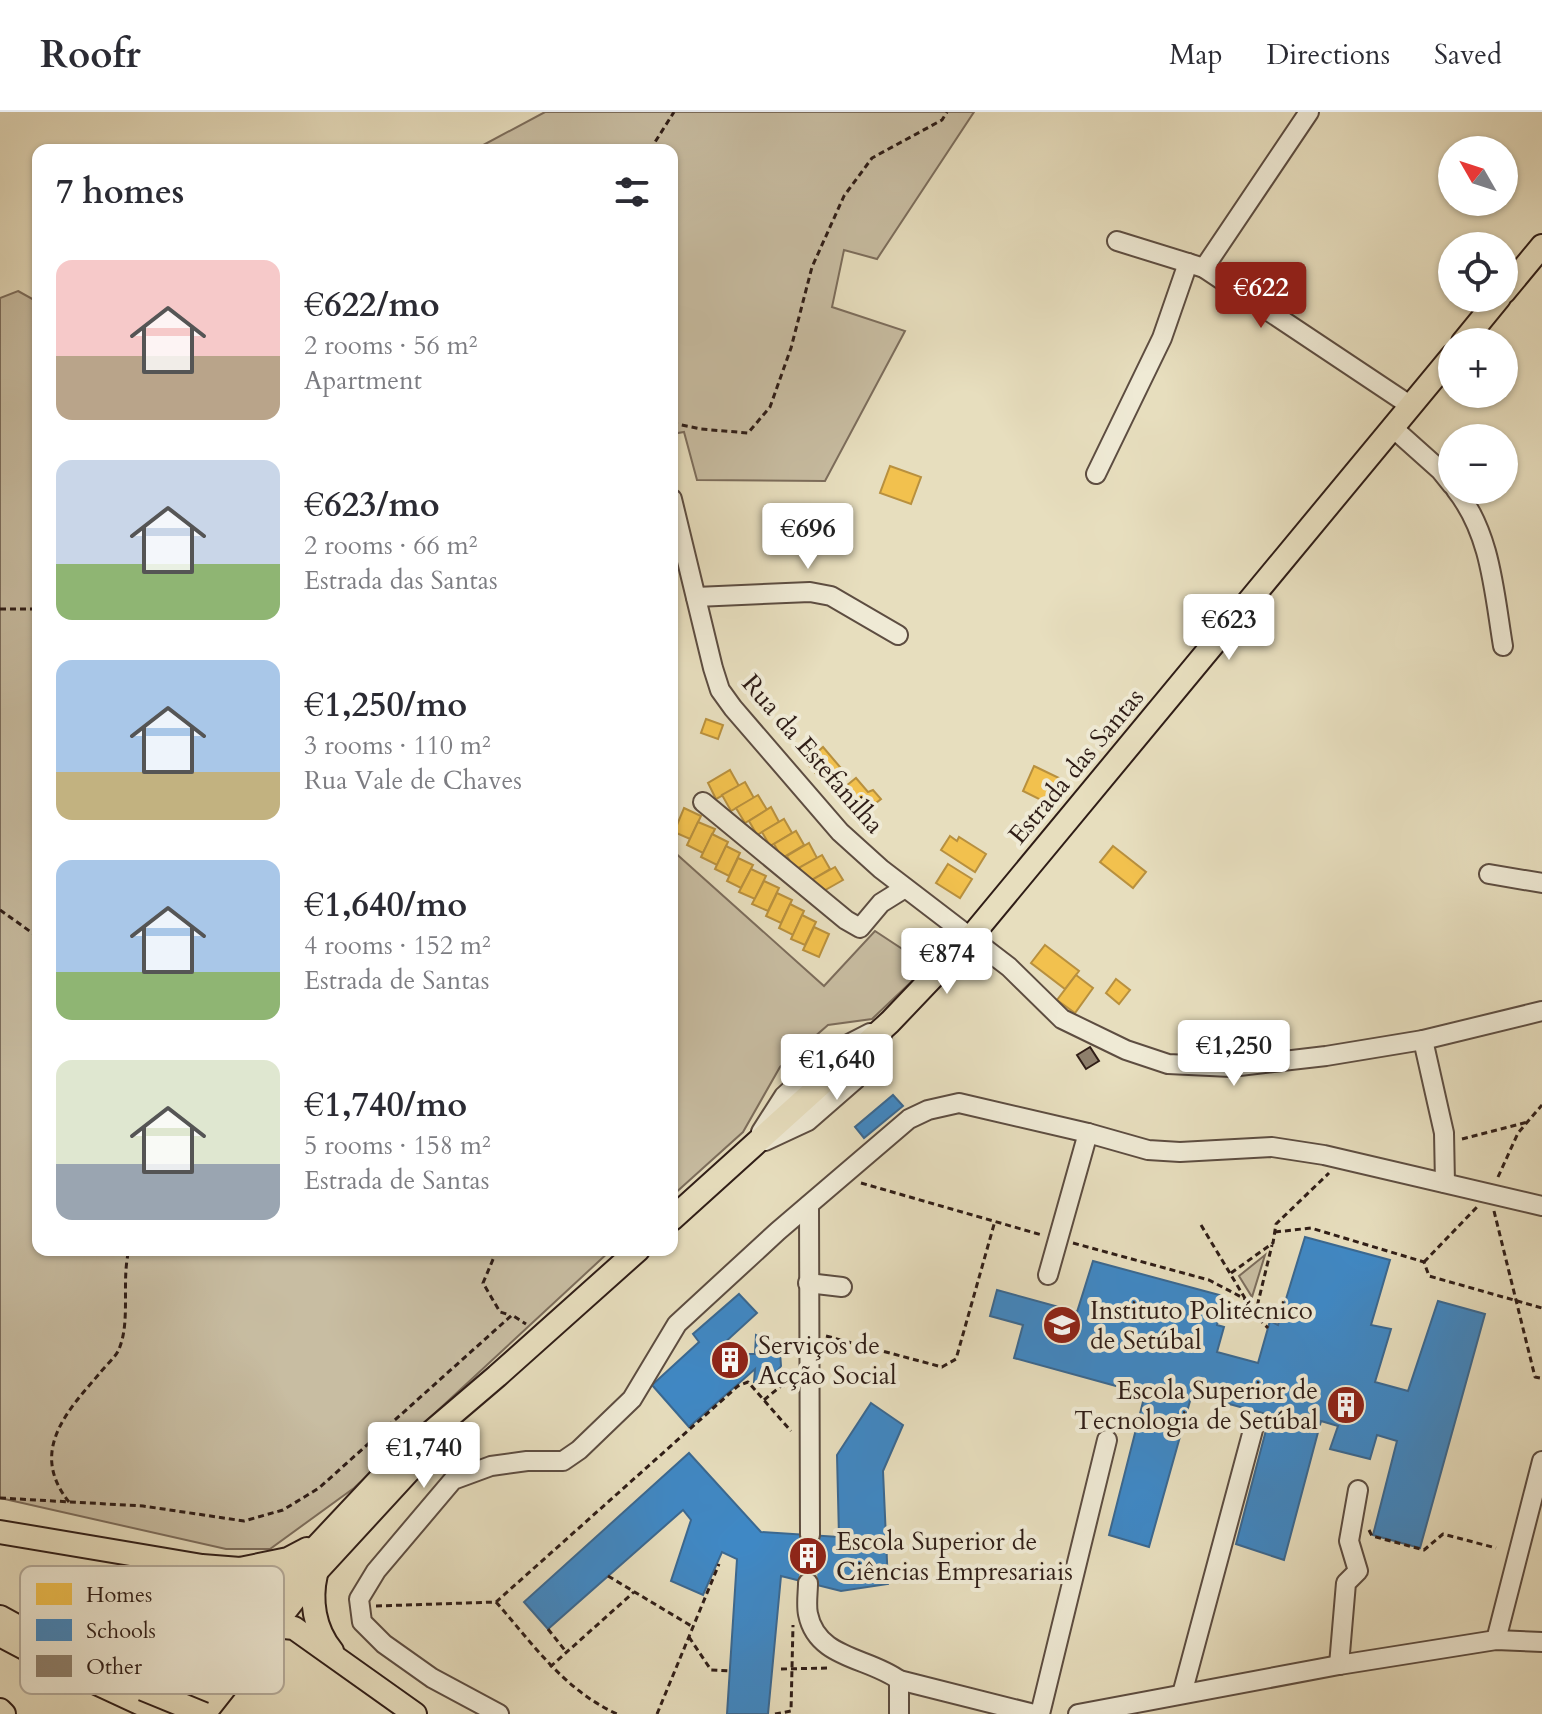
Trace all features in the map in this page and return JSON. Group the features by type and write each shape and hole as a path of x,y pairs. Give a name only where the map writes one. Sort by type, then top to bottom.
{"main road":[{"path":"1518,275 1542,246"},
{"path":"1474,328 1488,312"},
{"name":"Estrada das Santas","path":"678,1214 890,1022 970,938 1438,373"},
{"path":"284,1593 321,1540 395,1463 631,1256"},
{"path":"284,1602 316,1572 497,1376"},
{"path":"0,1532 202,1566"},
{"path":"264,1566 288,1559 321,1540"},
{"path":"316,1572 313,1597 317,1621 328,1647 344,1663"},
{"path":"0,1617 20,1628"},
{"path":"284,1625 294,1628 415,1714"},
{"path":"0,1635 20,1644"},
{"path":"178,1714 197,1694"},
{"path":"138,1695 204,1714 217,1694"},
{"path":"138,1695 163,1714"}],"street":[{"path":"1096,474 1196,266 1309,112"},
{"path":"1117,241 1196,266 1411,406"},
{"path":"1393,428 1438,468"},
{"path":"1467,504 1483,535 1503,646"},
{"name":"Rua da Estefanilha","path":"678,524 720,690 733,708 840,832 905,888 1009,967 1062,1019 1126,1050 1168,1064 1231,1067 1423,1040 1542,1011"},
{"path":"696,597 810,592 831,596 898,635"},
{"path":"703,802 846,920 860,928 881,903 905,888"},
{"path":"1489,874 1542,883"},
{"path":"1423,1040 1444,1144 1445,1183"},
{"path":"499,1714 432,1678 384,1644 362,1622 359,1599 376,1571 453,1480 491,1466 527,1461 563,1461 579,1450 632,1399 671,1330 909,1119 928,1110 959,1103 1148,1150 1180,1152 1272,1147 1343,1159 1542,1206"},
{"path":"1048,1275 1088,1133"},
{"path":"809,1205 810,1535"},
{"path":"808,1283 842,1287"},
{"path":"1182,1694 1253,1430"},
{"path":"1040,1714 1107,1440"},
{"path":"1496,1640 1542,1461"},
{"path":"1339,1665 1346,1583 1358,1571 1349,1541 1358,1490"},
{"path":"808,1583 808,1615 825,1646 885,1670 899,1680 1034,1714"},
{"path":"1078,1714 1339,1665 1496,1640 1542,1642"},
{"path":"899,1680 899,1714"}],"path":[{"path":"654,144 674,112"},
{"path":"678,424 748,433 770,407 791,348 812,267 844,196 872,158 942,120 947,112"},
{"path":"0,609 32,609"},
{"path":"0,910 32,933"},
{"path":"1424,1262 1490,1194 1518,1133 1542,1105"},
{"path":"1444,1144 1528,1122"},
{"path":"1255,1315 1276,1224 1343,1159"},
{"path":"841,1178 1209,1280 1247,1300"},
{"path":"1490,1194 1535,1377 1540,1378"},
{"path":"808,1331 942,1367 956,1359 995,1221"},
{"path":"1201,1225 1255,1315 1268,1328"},
{"path":"1275,1232 1311,1228 1424,1262"},
{"path":"1231,1273 1273,1243"},
{"path":"69,1502 56,1486 52,1473 55,1437 58,1425 119,1350 128,1256"},
{"path":"494,1256 483,1283 500,1312 512,1315 545,1334"},
{"path":"1424,1262 1429,1276 1542,1308"},
{"path":"0,1498 143,1506 244,1521 283,1510 319,1488 512,1315"},
{"path":"360,1606 496,1602 738,1386 748,1382 796,1437 809,1437"},
{"path":"764,1400 781,1386 808,1387"},
{"path":"1353,1517 1366,1520 1372,1536 1424,1550 1443,1534 1496,1548"},
{"path":"657,1714 719,1564"},
{"path":"608,1576 693,1627"},
{"path":"550,1667 634,1592"},
{"path":"496,1602 550,1667 605,1709 617,1714"},
{"path":"775,1714 791,1711 793,1623"},
{"path":"548,1629 567,1653"},
{"path":"689,1637 711,1670 730,1671"},
{"path":"781,1669 852,1668 854,1659"}],"shaded area":[{"path":"545,112 974,112 877,259 844,250 832,307 905,331 825,481 697,480 684,432 678,433 678,144 485,144"},
{"path":"18,291 32,299 32,1256 605,1256 354,1488 270,1549 226,1549 0,1498 0,298"},
{"path":"678,855 824,986 875,931 928,966 872,1019 828,1025 780,1067 743,1132 678,1191"},
{"path":"1265,1255 1252,1297 1239,1276"}],"building: Homes":[{"path":"890,466 921,477 911,504 880,493"},
{"path":"706,719 723,725 718,739 701,733"},
{"path":"823,747 840,767 823,782 806,762"},
{"path":"1034,766 1061,779 1049,804 1023,791"},
{"path":"730,770 739,786 716,799 708,783"},
{"path":"856,778 868,792 873,790 881,799 867,810 871,814 859,824 838,799 850,790 846,786"},
{"path":"745,782 754,798 731,811 722,795"},
{"path":"758,795 767,810 745,823 736,808"},
{"path":"771,807 779,822 757,835 749,821"},
{"path":"684,808 701,816 690,839 678,834 678,822"},
{"path":"784,819 792,833 770,846 762,832"},
{"path":"698,822 715,829 703,853 687,845"},
{"path":"796,831 804,845 782,858 774,844"},
{"path":"712,834 728,842 717,865 701,857"},
{"path":"950,836 957,841 959,837 986,854 975,872 941,850"},
{"path":"809,843 817,858 795,870 787,856"},
{"path":"726,846 740,853 729,876 715,869"},
{"path":"1113,846 1146,872 1133,888 1100,862"},
{"path":"822,855 830,869 808,882 799,868"},
{"path":"738,858 753,865 741,888 727,881"},
{"path":"948,864 972,879 960,898 936,883"},
{"path":"835,867 843,880 820,893 812,880"},
{"path":"751,869 766,876 755,899 739,892"},
{"path":"764,881 779,888 768,911 752,904"},
{"path":"777,893 792,900 781,923 766,916"},
{"path":"790,904 804,911 793,935 779,928"},
{"path":"802,915 816,922 805,945 791,939"},
{"path":"814,927 829,934 819,957 803,950"},
{"path":"1045,945 1079,971 1065,989 1031,963"},
{"path":"1076,975 1093,988 1075,1013 1057,1000"},
{"path":"1116,979 1130,990 1119,1004 1106,993"}],"building: Schools":[{"path":"893,1095 903,1106 864,1138 855,1127"},
{"name":"Escola Superior de Tecnologia de Setúbal","path":"1305,1237 1390,1260 1371,1325 1391,1329 1375,1382 1408,1391 1438,1301 1485,1314 1420,1548 1373,1535 1397,1441 1377,1435 1370,1459 1330,1449 1338,1426 1321,1421 1284,1560 1236,1544 1270,1415 1192,1394 1149,1547 1109,1535 1145,1394 1014,1358 1023,1325 990,1316 997,1290 1077,1312 1093,1261 1223,1296 1217,1325 1224,1327 1217,1352 1258,1363 1270,1321 1278,1325"},
{"name":"Serviços de Acção Social","path":"739,1294 757,1313 722,1345 729,1354 755,1354 756,1335 773,1344 780,1352 781,1366 768,1383 754,1382 755,1369 689,1427 652,1385 699,1342 693,1334"},
{"name":"Escola Superior de Ciências Empresariais","path":"871,1403 903,1425 883,1471 888,1584 841,1591 781,1576 768,1714 727,1714 737,1559 722,1552 703,1595 671,1581 691,1520 683,1510 548,1629 524,1602 689,1453 761,1532 839,1537 837,1455"}],"building: Other":[{"path":"1090,1047 1099,1061 1086,1069 1077,1055"}],"tunnel":[{"path":"808,1583 810,1535"}],"place":[{"name":"Instituto Politécnico de Setúbal","path":"1062,1325"},
{"name":"Serviços de Acção Social","path":"730,1360"},
{"name":"Escola Superior de Tecnologia de Setúbal","path":"1346,1405"},
{"name":"Escola Superior de Ciências Empresariais","path":"808,1556"}]}
